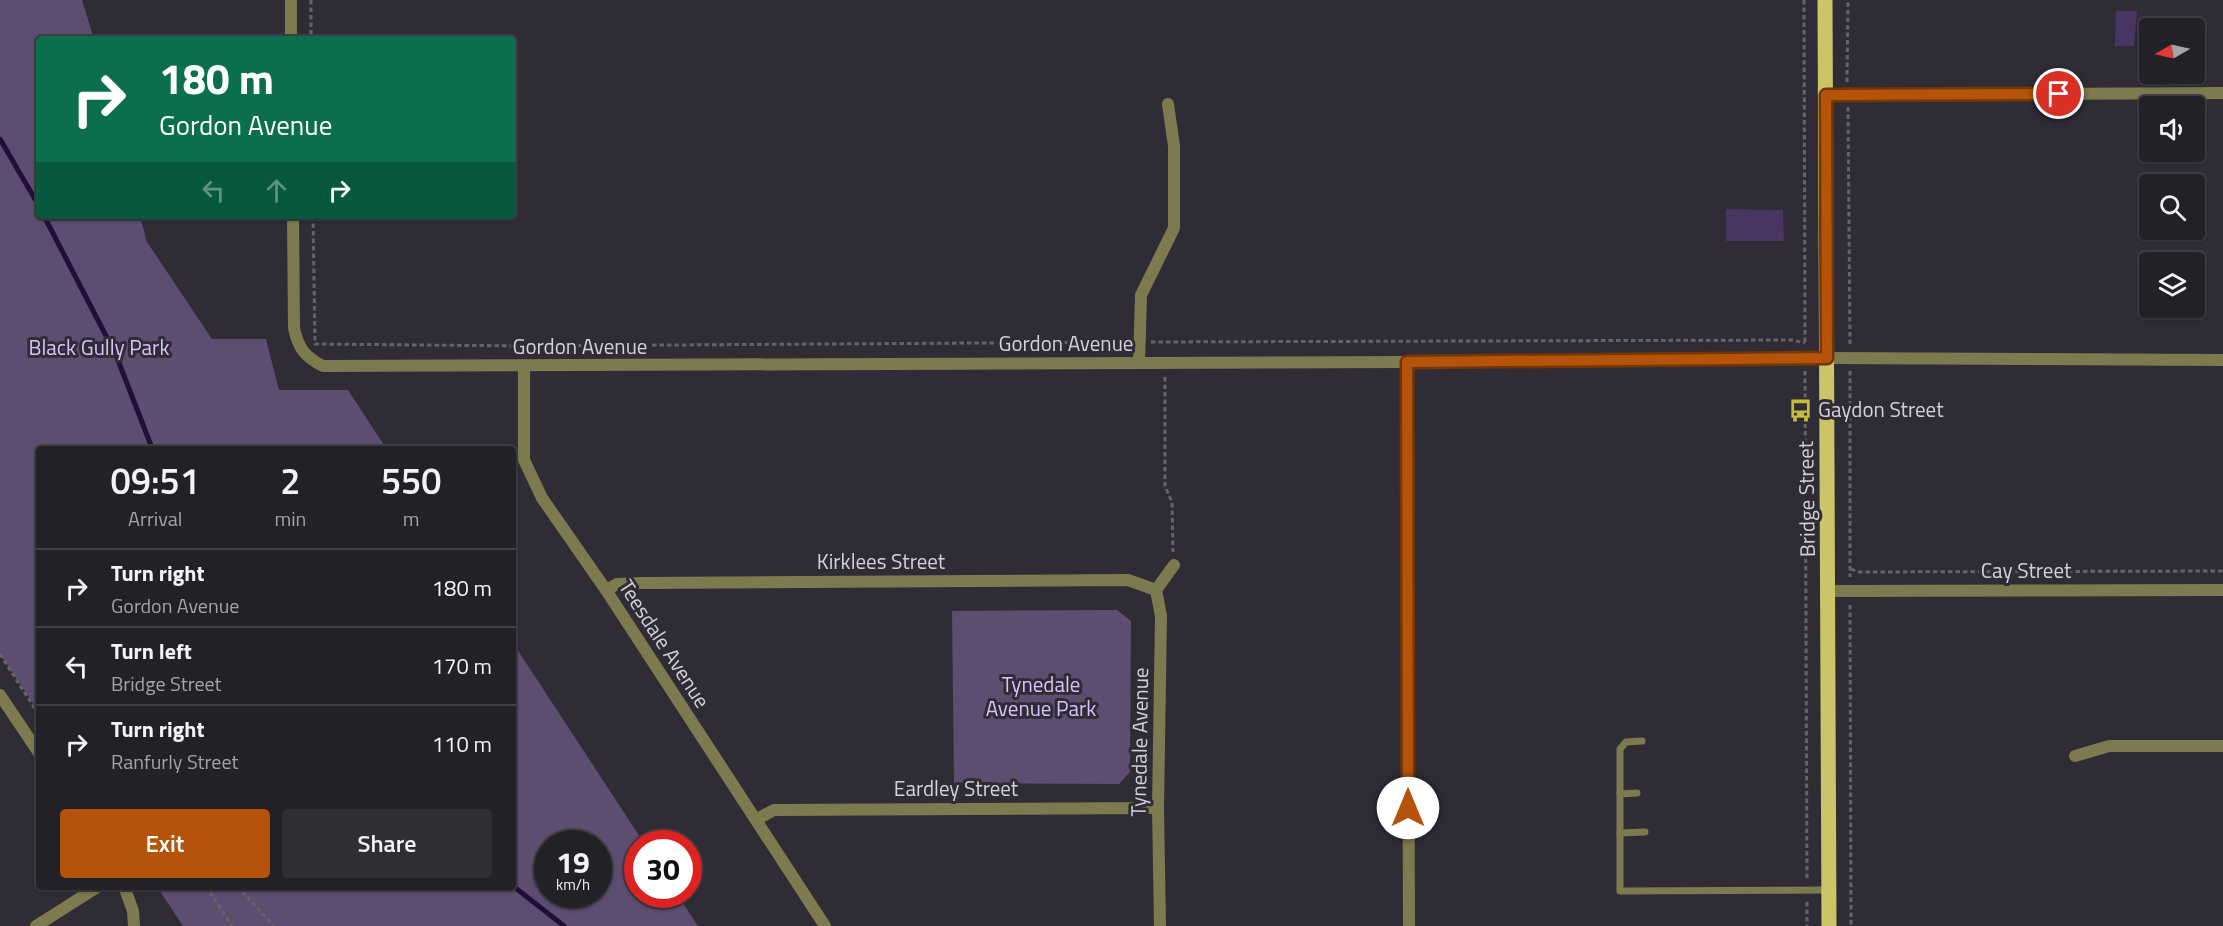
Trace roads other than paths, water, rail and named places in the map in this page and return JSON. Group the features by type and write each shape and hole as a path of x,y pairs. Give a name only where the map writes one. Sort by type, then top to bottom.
{"main road":[{"name":"Bridge Street","path":"1825,0 1829,926"}],"street":[{"path":"291,0 291,36"},
{"path":"1826,95 2223,93"},
{"path":"1139,363 1140,295 1174,228 1174,146 1168,104"},
{"name":"Gordon Avenue","path":"293,219 294,328 298,345 308,358 322,366 333,367 1827,358"},
{"path":"1827,358 2223,360"},
{"path":"1407,362 1409,926"},
{"name":"Teesdale Avenue","path":"524,366 524,460 542,498 606,590 825,926"},
{"path":"1156,590 1174,565"},
{"name":"Kirklees Street","path":"606,590 617,584 641,583 1116,580 1128,580 1156,590"},
{"name":"Tynedale Avenue","path":"1156,590 1161,616 1158,808 1160,926"},
{"name":"Cay Street","path":"1829,591 2223,590"},
{"path":"2,700 36,749"},
{"path":"2075,756 2109,746 2223,746"},
{"name":"Eardley Street","path":"757,819 774,810 1158,808"},
{"path":"36,926 93,890"},
{"path":"125,890 133,911 134,926"}],"lane":[{"path":"1642,741 1626,742 1620,749 1620,891 1828,890"},
{"path":"1620,794 1637,793"},
{"path":"1620,833 1645,832"}],"waterway":[{"path":"0,139 36,201"},
{"path":"46,219 116,355 151,446"},
{"path":"516,888 564,926"}],"place":[{"name":"Gaydon Street","path":"1800,410"}],"park label":[{"name":"Black Gully Park","path":"99,348"},
{"name":"Tynedale Avenue Park","path":"1041,697"}]}
